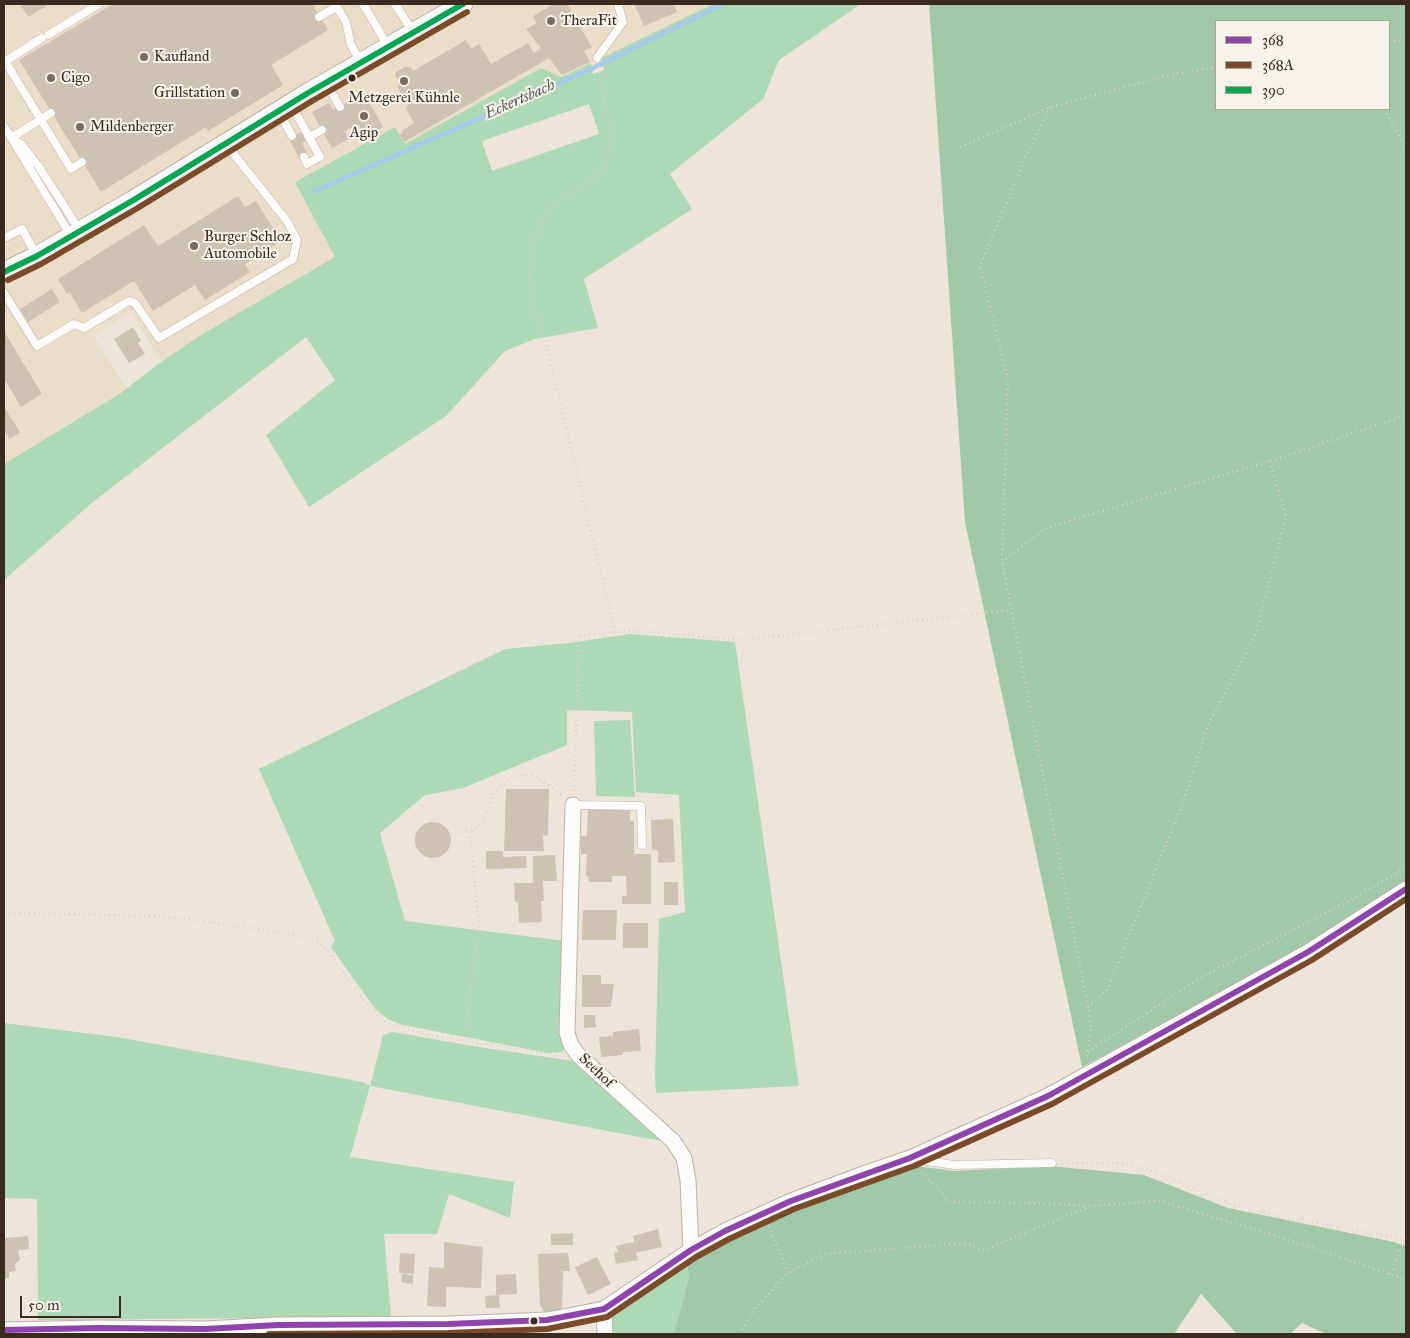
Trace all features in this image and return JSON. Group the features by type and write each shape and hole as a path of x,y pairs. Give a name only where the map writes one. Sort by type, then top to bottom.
{"street":[{"path":"4,272 37,256 132,201 285,107 463,4"},
{"name":"Seehof","path":"573,805 567,1033 571,1045 579,1056 672,1141 684,1158 688,1180 691,1250"},
{"path":"4,1330 98,1328 205,1329 278,1325 448,1324 547,1320 604,1309 691,1250 726,1231 764,1213 910,1158 1048,1096 1308,952 1406,889"},
{"path":"604,1309 605,1334"}],"lane":[{"path":"82,162 71,169 4,61 43,33 99,4"},
{"path":"363,4 388,46"},
{"path":"395,4 413,32"},
{"path":"596,58 623,22 618,4"},
{"path":"324,17 336,5 346,22 351,44 361,62"},
{"path":"326,83 340,107"},
{"path":"285,107 292,136"},
{"path":"285,107 309,137 320,157 307,164 304,158"},
{"path":"11,138 52,113"},
{"path":"4,126 75,233"},
{"path":"309,137 322,130"},
{"path":"4,293 37,346 74,324 84,328 129,301 135,303 159,338 293,259 297,240 287,220 225,143"},
{"path":"4,238 20,226 37,256"},
{"path":"573,805 640,806 642,845"},
{"path":"910,1158 954,1165 1052,1162"}],"path":[{"path":"4,44 29,29 43,33 50,44"},
{"path":"1390,42 1406,40"},
{"path":"960,147 1050,107 1174,74 1215,67"},
{"path":"600,73 611,126 607,165 594,178 549,209 538,230 532,250 529,274 535,312 549,355 615,632"},
{"path":"1050,107 1026,156 980,266 1008,380 1002,562 1091,1025 1084,1075"},
{"path":"201,118 214,110"},
{"path":"1385,110 1406,147"},
{"path":"1002,562 1046,528 1270,461 1406,415"},
{"path":"1088,1007 1107,990 1182,805 1208,725 1256,633 1286,516 1270,461"},
{"path":"573,805 579,636 627,630 742,640 1011,610"},
{"path":"451,834 474,829 483,823 494,794 504,783 519,775 534,774 573,805"},
{"path":"466,1026 479,924 470,837 474,829"},
{"path":"1088,1052 1202,977 1347,902 1406,868"},
{"path":"4,913 163,916 286,933 307,938 317,942 326,949 360,995 378,1016 388,1024 426,1035 477,1044 579,1056"},
{"path":"910,1158 950,1202 1090,1206 1160,1201 1306,1245 1406,1280"},
{"path":"1052,1162 1119,1163 1153,1171 1234,1205 1280,1216 1406,1239 1390,1274"},
{"path":"739,1334 754,1308 788,1274 824,1254 968,1242 984,1250 1090,1206"},
{"path":"764,1213 788,1274"},
{"path":"742,1329 746,1334"}],"shaded area":[{"path":"4,4 713,4 561,77 541,68 405,145 395,127 295,181 335,257 204,333 161,362 131,313 93,335 127,389 4,464"}],"green space":[{"path":"713,4 861,4 779,60 763,99 670,174 692,209 584,279 598,328 535,339 505,351 446,416 309,507 266,435 335,380 306,337 93,502 4,580 4,464 121,393 161,362 204,333 335,257 295,182 395,127 405,144 541,68 561,77 591,63 593,74 604,70 601,58","holes":["589,104 599,134 492,171 482,141"]},
{"path":"929,4 1406,4 1406,882 1288,955 1082,1067 965,522"},
{"path":"630,634 735,642 799,1086 656,1093 659,919 685,912 679,795 636,792 632,712 567,710 567,745 463,788 425,795 380,833 405,921 566,941 565,1047 562,1052 548,1053 403,1025 389,1020 376,1010 331,947 335,941 259,769 505,649 569,643"},
{"path":"630,720 635,797 596,796 594,721"},
{"path":"4,1023 117,1037 363,1082 370,1086 350,1157 514,1182 510,1218 449,1194 437,1234 384,1234 391,1317 38,1320 37,1199 4,1198"},
{"path":"393,1032 574,1061 666,1142 370,1086 383,1035"},
{"path":"909,1165 954,1171 1050,1166 1144,1175 1228,1208 1406,1246 1406,1334 1326,1334 1302,1323 1290,1334 1237,1334 1201,1294 1174,1334 674,1334 689,1276 687,1264 771,1217"},
{"path":"687,1264 689,1276 674,1334 611,1334 610,1312"},
{"path":"472,1330 470,1334 335,1334 336,1331"}],"building":[{"path":"20,4 50,4 28,17"},
{"path":"113,4 312,4 328,30 271,65 283,85 208,131 206,127 101,192 19,60"},
{"path":"554,4 567,4 592,47 584,51 590,62 562,75 549,58 404,142 400,135 403,133 402,131 414,123 406,108 409,106 398,88 396,72 405,67 411,68 413,71 466,40 471,49 479,44 491,64 528,43 534,53 541,48 526,29 537,23 533,16"},
{"path":"634,4 673,4 677,12 644,26"},
{"path":"364,93 383,127 365,137 358,124 345,131 349,139 332,148 312,112 329,103 333,110"},
{"path":"301,132 306,141 302,143 308,155 300,160 289,139"},
{"path":"238,196 245,207 256,201 281,241 245,264 250,272 205,300 195,285 153,311 134,281 82,313 70,292 67,294 58,279 144,225 158,246"},
{"path":"52,289 60,302 28,322 20,309"},
{"path":"133,327 141,341 138,343 145,354 129,363 114,339"},
{"path":"5,333 42,394 21,407 4,378"},
{"path":"5,408 20,432 10,439 4,429"},
{"path":"506,789 549,789 548,836 543,835 544,851 504,851"},
{"path":"588,808 630,808 630,821 634,821 634,854 651,854 651,904 622,904 622,896 627,896 626,876 612,876 612,882 589,882 588,876 586,876 587,854 581,854 581,836 587,836"},
{"path":"673,819 675,862 658,863 658,850 652,850 651,820"},
{"path":"433,822 440,823 446,827 450,833 450,847 446,853 440,857 433,858 426,857 420,853 416,847 415,840 416,833 420,827 426,823"},
{"path":"486,851 503,851 503,857 526,856 527,868 486,869"},
{"path":"555,855 557,881 543,881 544,901 541,901 542,922 519,923 518,902 515,902 514,883 533,883 533,856"},
{"path":"664,882 678,882 678,905 664,905"},
{"path":"583,910 617,910 616,940 582,940"},
{"path":"623,923 648,923 648,948 623,948"},
{"path":"582,975 601,975 601,984 614,984 611,1007 582,1007"},
{"path":"584,1015 595,1015 596,1027 584,1028"},
{"path":"639,1029 641,1051 623,1052 623,1055 601,1057 599,1037 613,1036 613,1032"},
{"path":"658,1229 662,1247 636,1253 638,1260 616,1264 614,1253 618,1252 616,1246 634,1242 633,1236"},
{"path":"573,1233 573,1245 551,1245 551,1234"},
{"path":"4,1236 5,1238 28,1236 29,1249 18,1250 20,1260 15,1264 16,1271 9,1272 9,1278 4,1279"},
{"path":"444,1242 483,1247 481,1288 446,1287 446,1307 427,1306 429,1267 444,1268"},
{"path":"400,1253 415,1254 414,1274 399,1273"},
{"path":"568,1253 570,1271 563,1271 562,1310 543,1312 540,1306 538,1254"},
{"path":"597,1257 611,1284 588,1295 575,1267"},
{"path":"402,1274 413,1275 413,1284 401,1282"},
{"path":"516,1274 517,1294 496,1295 496,1275"},
{"path":"499,1295 500,1308 486,1308 485,1296"}],"waterway":[{"name":"Eckertsbach","path":"315,191 591,69 723,4"}],"transit line":[{"name":"390","path":"4,272 37,256 132,201 308,93 463,4"},
{"name":"368A","path":"8,280 41,264 136,209 312,101 467,12"},
{"name":"368","path":"4,1330 98,1328 205,1329 278,1325 448,1324 547,1320 604,1309 691,1250 725,1231 791,1201 910,1158 1048,1096 1308,952 1406,889"},
{"name":"368A","path":"269,1334 448,1333 547,1329 607,1317 696,1257 729,1239 794,1209 914,1166 1052,1104 1312,960 1406,899"}],"place":[{"name":"TheraFit","path":"551,21"},
{"name":"Kaufland","path":"144,57"},
{"name":"Cigo","path":"51,78"},
{"name":"Metzgerei Kühnle","path":"404,81"},
{"name":"Grillstation","path":"235,93"},
{"name":"Agip","path":"364,116"},
{"name":"Mildenberger","path":"80,127"},
{"name":"Burger Schloz Automobile","path":"194,246"}]}
